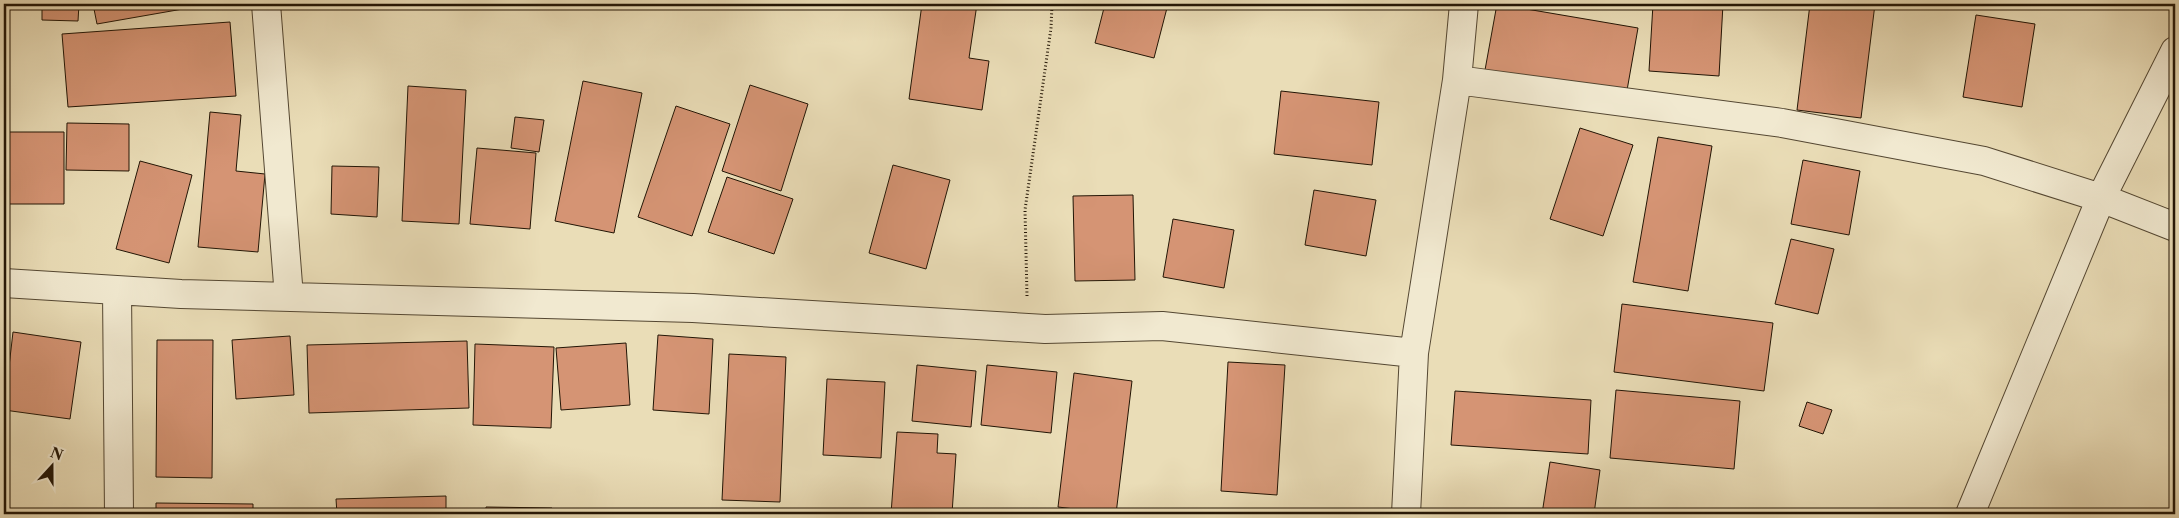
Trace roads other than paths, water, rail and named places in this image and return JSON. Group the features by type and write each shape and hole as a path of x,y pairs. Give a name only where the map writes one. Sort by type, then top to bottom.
{"street":[{"path":"266,4 289,297"},
{"path":"1406,514 1414,353 1457,80 1464,4"},
{"path":"1970,514 2101,198 2175,52"},
{"path":"1457,80 1792,125 1984,161 2101,198 2175,227"},
{"path":"4,283 181,294 693,308 1027,328 1162,326 1414,353"},
{"path":"117,290 119,514"}]}
